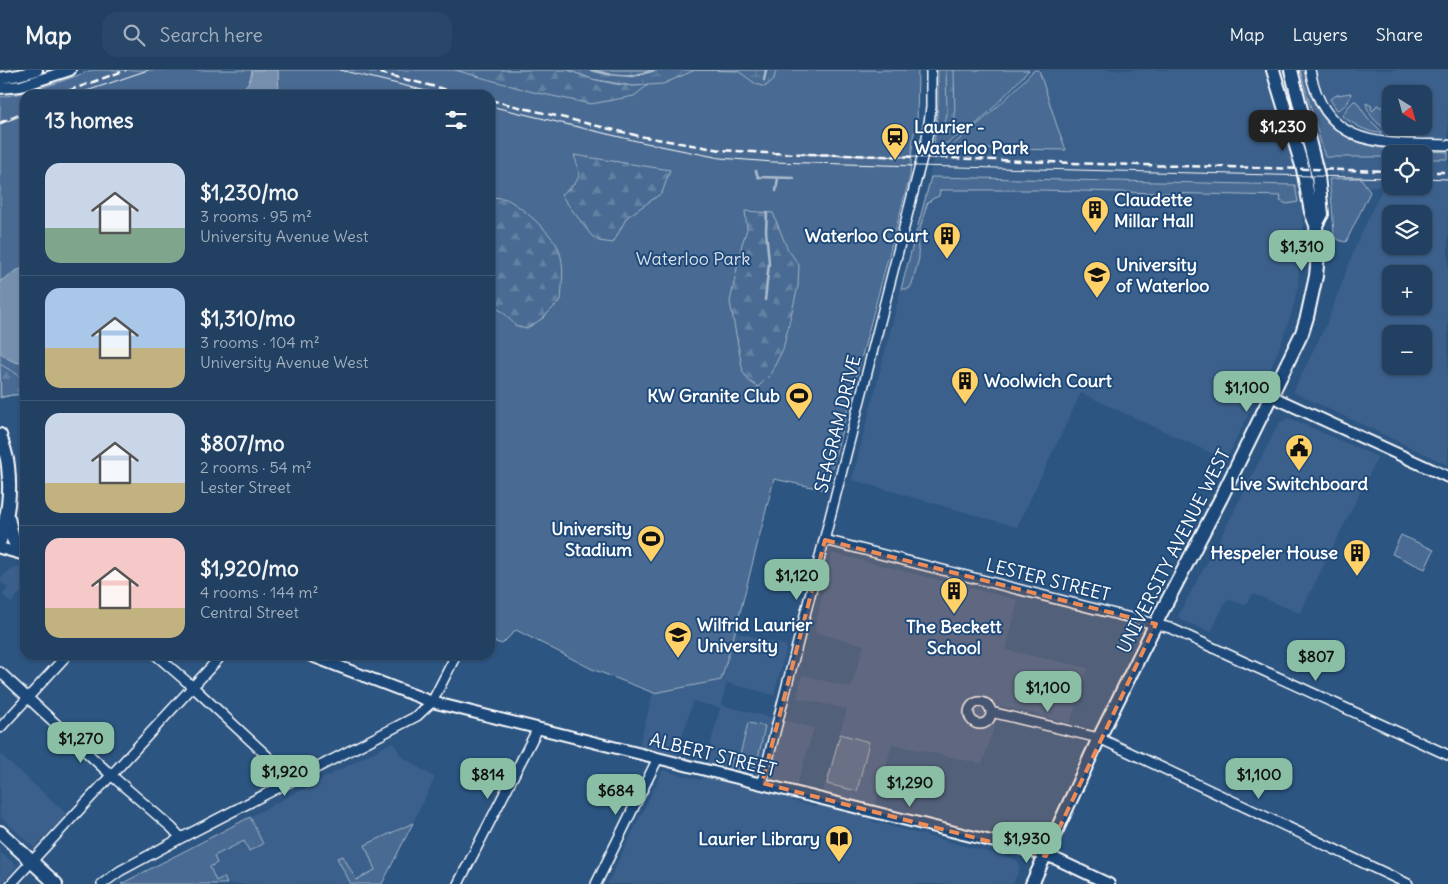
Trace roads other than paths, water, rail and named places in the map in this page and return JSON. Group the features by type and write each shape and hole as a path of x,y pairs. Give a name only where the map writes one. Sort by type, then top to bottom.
{"main road":[{"name":"UNIVERSITY AVENUE WEST","path":"1032,884 1099,738 1221,498 1302,333 1307,317 1317,266 1316,225 1310,212 1302,169 1273,70"},
{"name":"UNIVERSITY AVENUE WEST","path":"1291,70 1318,176 1322,214 1316,225"},
{"path":"0,435 8,464 9,494 0,541"},
{"path":"4,522 20,548"},
{"path":"0,832 56,884"}],"street":[{"path":"0,78 70,70"},
{"name":"SEAGRAM DRIVE","path":"762,783 927,138 931,107 931,70"},
{"path":"1310,70 1315,91 1325,109 1334,120 1354,135 1376,142 1448,145"},
{"path":"0,88 21,86 34,73"},
{"path":"1271,396 1448,477"},
{"name":"LESTER STREET","path":"825,540 1170,628 1448,755"},
{"path":"0,548 20,553"},
{"path":"0,728 62,660"},
{"path":"162,660 293,780"},
{"path":"11,884 217,660"},
{"name":"ALBERT STREET","path":"322,660 432,702 762,783 1046,856 1109,884"},
{"path":"102,884 120,871 181,838 417,716 432,702 453,660"},
{"path":"0,672 181,838"},
{"path":"991,712 1099,738 1408,884"},
{"path":"458,884 538,728"},
{"path":"596,884 658,758"}],"waterway":[{"path":"591,70 632,76 656,70"},
{"path":"764,80 766,70"},
{"path":"756,171 758,177 794,178"},
{"path":"776,191 778,178"},
{"path":"765,300 769,263 766,230 767,213"}],"tram line":[{"path":"90,90 148,70"},
{"path":"340,70 422,90"},
{"path":"495,107 641,142 720,158 773,162 1382,178"},
{"path":"0,124 20,116"},
{"path":"799,154 948,158"},
{"path":"1432,178 1448,179"}],"railway":[{"path":"71,90 126,70"},
{"path":"368,70 448,90"},
{"path":"495,101 639,136 721,150 1098,164 1382,171"},
{"path":"0,123 20,113"},
{"path":"1432,172 1448,172"}],"place":[{"name":"Laurier - Waterloo Park","path":"895,161"},
{"name":"Claudette Millar Hall","path":"1095,234"},
{"name":"Waterloo Court","path":"947,260"},
{"name":"University of Waterloo","path":"1097,299"},
{"name":"Woolwich Court","path":"965,405"},
{"name":"KW Granite Club","path":"799,420"},
{"name":"Live Switchboard","path":"1299,472"},
{"name":"University Stadium","path":"651,563"},
{"name":"Hespeler House","path":"1357,577"},
{"name":"The Beckett School","path":"954,615"},
{"name":"Wilfrid Laurier University","path":"678,659"},
{"name":"Laurier Library","path":"839,863"}],"park label":[{"name":"Waterloo Park","path":"693,259"}]}
